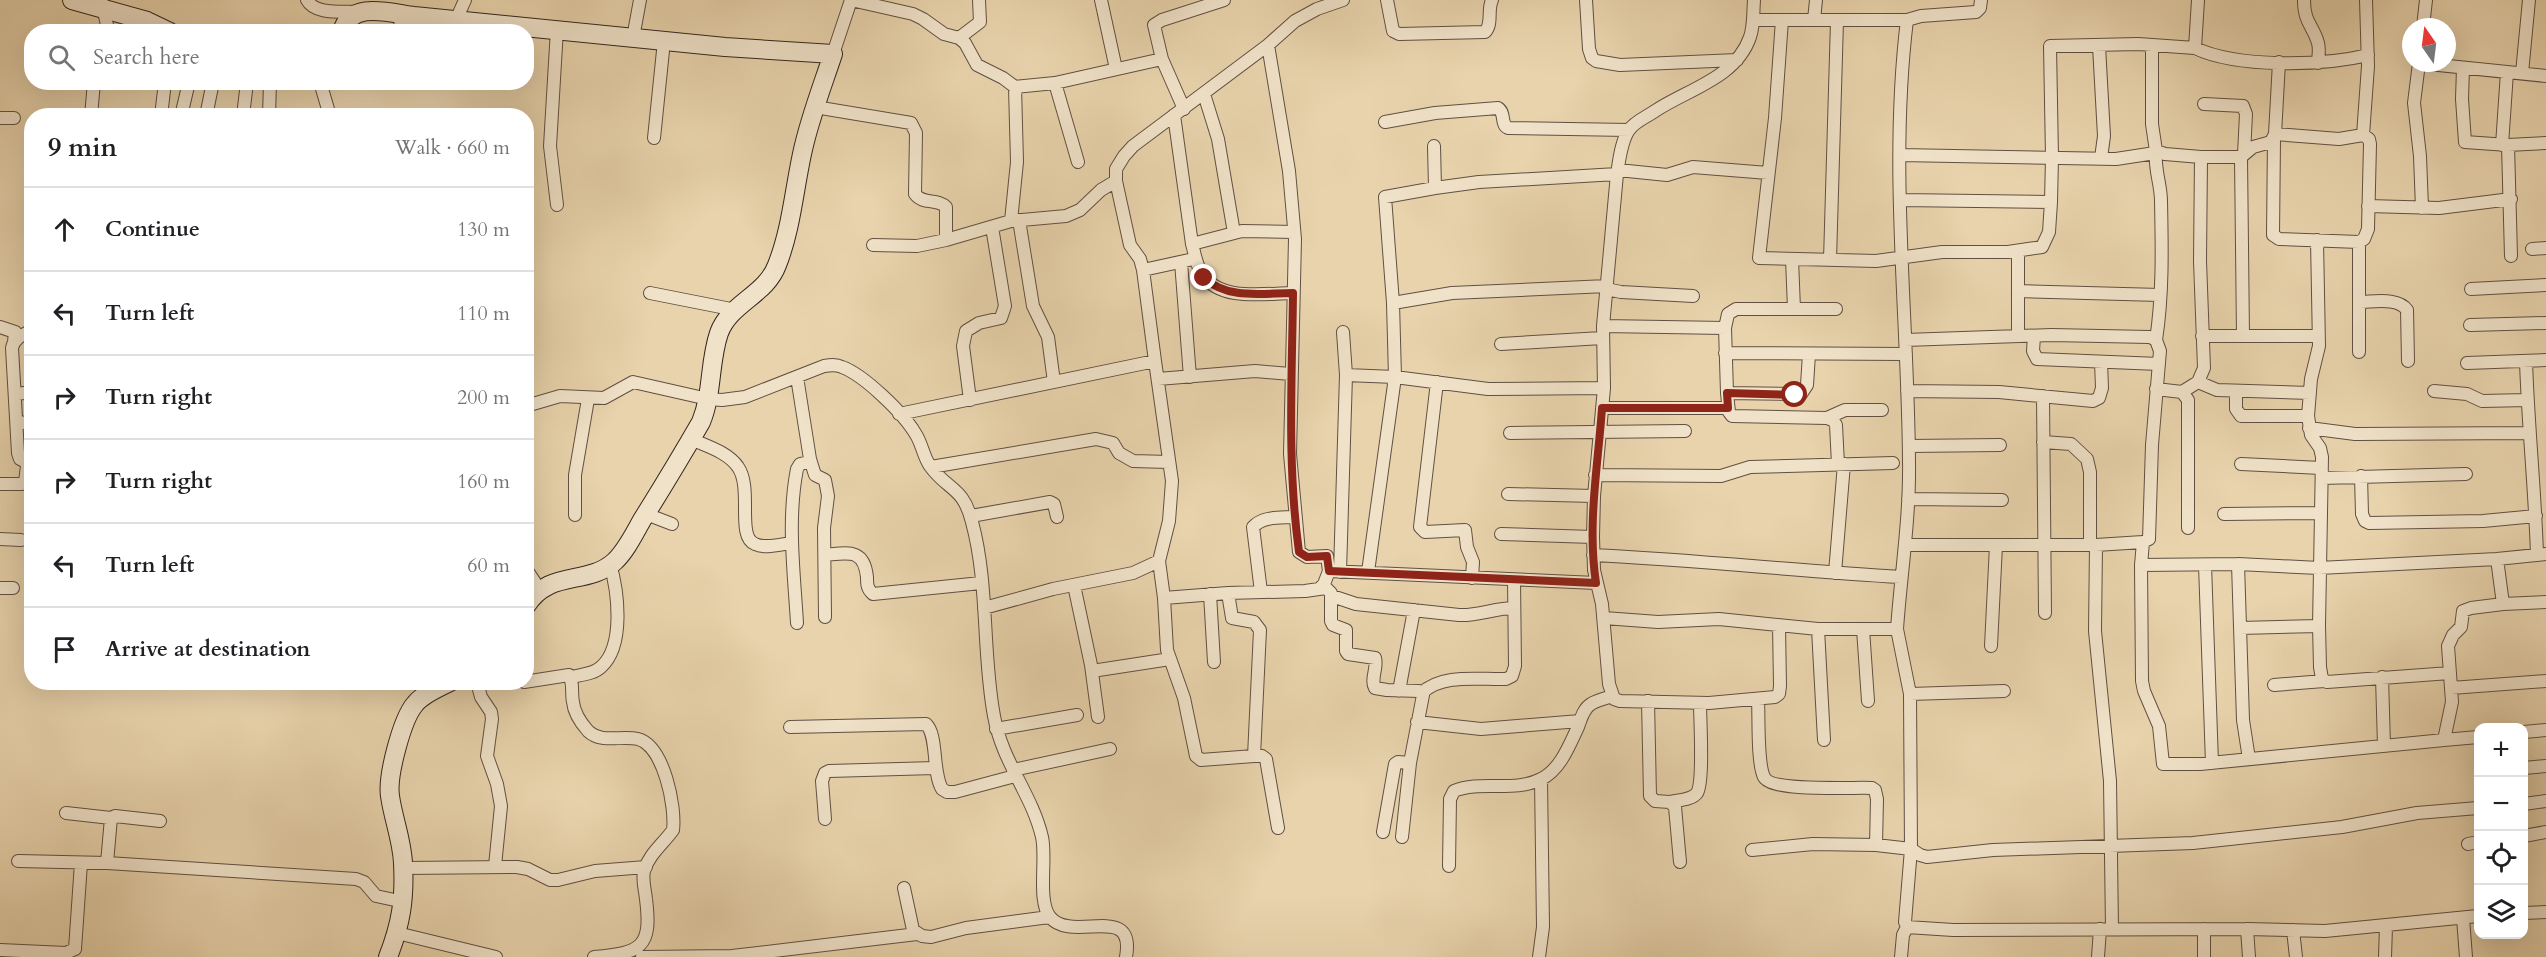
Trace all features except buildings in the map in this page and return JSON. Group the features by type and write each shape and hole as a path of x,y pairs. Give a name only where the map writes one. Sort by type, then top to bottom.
{"street":[{"path":"72,0 103,5 153,24"},
{"path":"307,0 314,8 320,9 357,12 374,9 401,23 456,20 501,24"},
{"path":"456,20 465,0"},
{"path":"633,38 640,0"},
{"path":"534,597 540,590 556,581 585,574 610,564 627,545 691,439 704,414 719,334 724,322 766,284 777,264 791,211 807,133 851,0 913,14 934,25 944,34 959,38 965,43 977,65 1015,87 1055,82 1162,59"},
{"path":"959,38 980,22 979,0"},
{"path":"1101,0 1116,69"},
{"path":"1224,0 1157,21 1154,28 1179,112 1192,244 1204,278 1223,291 1293,293"},
{"path":"1278,828 1266,759 1262,756 1254,756 1198,760 1193,748 1179,680 1170,659 1159,561 1169,521 1172,481 1143,270 1140,259 1130,245 1116,181 1116,169 1133,146 1305,15 1343,0"},
{"path":"1387,0 1393,31 1399,34 1485,32 1489,26 1489,6 1492,0"},
{"path":"1586,0 1589,49 1592,58 1596,61 1620,65 1737,60"},
{"path":"1384,122 1435,113 1498,108 1508,128 1629,130 1659,109 1724,72 1737,60 1743,53 1751,34 1754,0"},
{"path":"1814,20 1816,0"},
{"path":"1753,20 1907,20 1941,14 1976,12 1980,8 1981,0"},
{"path":"2195,48 2198,0"},
{"path":"2304,0 2306,21 2315,34 2319,47 2318,63"},
{"path":"2363,135 2368,55 2366,0"},
{"path":"2424,18 2426,0"},
{"path":"2522,73 2529,0"},
{"path":"103,5 105,24"},
{"path":"345,24 348,18 357,12"},
{"path":"1782,20 1759,258 1876,261 1942,252 2018,251 2042,247 2047,240 2051,202 2050,46 2152,45 2195,48 2209,55 2279,62 2337,62 2368,55"},
{"path":"1901,957 1906,927 1911,849 1910,694 1897,629 1905,545 1909,446 1900,155 1901,66 1907,20"},
{"path":"1830,260 1837,21"},
{"path":"534,27 663,41 833,54"},
{"path":"557,29 550,146 557,205"},
{"path":"654,138 663,41"},
{"path":"1268,45 1289,171 1294,232 1290,374 1290,454 1294,517 1299,552 1307,557 1327,556 1335,572"},
{"path":"1905,545 2093,545 2143,542 2150,539 2152,445 2160,351 2156,340 2160,295 2161,202 2155,169 2152,124 2152,45"},
{"path":"2099,46 2104,128 2101,158"},
{"path":"2274,137 2339,139 2363,135 2369,139 2367,235 2359,242 2279,239 2273,236 2274,137 2279,62"},
{"path":"2456,67 2546,76"},
{"path":"2463,68 2462,99 2465,142 2505,145 2546,143"},
{"path":"2418,72 2414,103 2420,156 2422,208"},
{"path":"2507,72 2505,145 2511,199 2511,256"},
{"path":"1055,82 1078,162"},
{"path":"1015,87 1017,162 1015,220 1033,306 1048,337 1054,382"},
{"path":"92,108 93,90"},
{"path":"162,108 164,90"},
{"path":"183,108 187,90"},
{"path":"208,108 211,90"},
{"path":"244,108 246,90"},
{"path":"269,108 270,90"},
{"path":"323,90 328,108"},
{"path":"1204,94 1218,139 1234,233"},
{"path":"2204,104 2243,106 2246,114 2243,155 2243,336"},
{"path":"815,107 911,123 916,133 915,194 921,200 939,202 946,207 946,240"},
{"path":"0,118 14,118"},
{"path":"1629,130 1618,172 1602,332 1604,388 1594,496 1593,555 1596,583 1604,618 1609,684 1613,696 1620,701 1700,703 1758,699 1779,694 1779,626"},
{"path":"1900,155 1980,158 2127,158 2155,152 2201,157 2243,155 2253,147 2271,142 2274,137"},
{"path":"1434,146 1435,188"},
{"path":"2156,389 2182,392 2198,382 2204,368 2201,157"},
{"path":"1368,572 1395,377 1393,303 1385,197 1479,182 1618,172 1667,175 1693,167 1768,173"},
{"path":"873,245 917,246 1015,220 1066,216 1080,210 1101,189 1116,181"},
{"path":"2368,206 2422,208 2511,199"},
{"path":"1901,200 2051,202"},
{"path":"970,400 963,346 966,331 979,323 1001,318 1004,314 1005,306 992,227"},
{"path":"1192,244 1254,230 1294,232"},
{"path":"2316,240 2318,353 2311,379 2309,422 2313,439 2320,448 2322,473 2319,626 2320,667 2324,681"},
{"path":"2359,242 2360,352"},
{"path":"2532,249 2546,248"},
{"path":"2018,251 2018,336"},
{"path":"1143,270 1196,259"},
{"path":"1792,259 1794,309"},
{"path":"1181,262 1190,377"},
{"path":"2471,289 2546,285"},
{"path":"1393,303 1452,293 1607,286 1611,290 1621,292 1693,296"},
{"path":"2018,291 2160,295"},
{"path":"650,292 735,310"},
{"path":"2359,302 2393,302 2404,306 2407,310 2408,361"},
{"path":"1835,573 1841,464 1836,425 1833,420 1827,418 1732,416 1728,408 1725,328 1728,314 1736,309 1836,309"},
{"path":"2470,325 2546,323"},
{"path":"0,327 15,332 18,453 20,459 24,461"},
{"path":"1501,344 1602,332 1725,328"},
{"path":"1319,589 1335,572 1346,375 1343,332"},
{"path":"14,342 24,335"},
{"path":"1905,340 2034,336 2150,337 2156,340"},
{"path":"2034,336 2033,351 2037,359 2158,364"},
{"path":"2202,336 2318,336"},
{"path":"1725,353 1906,354"},
{"path":"1727,393 1801,394 1807,385 1809,354"},
{"path":"2467,363 2546,360"},
{"path":"899,414 1155,361"},
{"path":"2141,565 2238,564 2319,568 2497,559 2542,554 2536,516 2529,434 2526,361"},
{"path":"1908,391 1999,392 2096,400 2102,388 2101,362"},
{"path":"534,404 560,396 604,398 629,383 638,382 674,393 722,400 745,397 824,366 841,366 864,380 915,433 931,467 960,493 971,516 984,608 996,729 1001,746 1034,812 1042,838 1045,858 1045,908 1049,916 1064,926 1105,927 1121,930 1126,935 1128,943 1126,957"},
{"path":"1158,380 1256,371 1290,374"},
{"path":"1346,375 1395,377 1488,389 1604,388"},
{"path":"797,377 810,459 815,475 823,477 827,487 824,528 825,617"},
{"path":"1437,382 1419,527 1425,531 1465,530 1467,547 1473,562 1472,578"},
{"path":"2198,382 2208,388 2236,391 2310,393"},
{"path":"2236,391 2236,409 2241,416 2309,422 2355,434 2529,434"},
{"path":"2434,391 2467,394 2482,401 2527,400"},
{"path":"2182,392 2188,400 2188,528"},
{"path":"16,394 24,393"},
{"path":"2043,396 2045,613"},
{"path":"575,515 576,475 588,399"},
{"path":"1602,408 1728,408"},
{"path":"1827,418 1845,410 1882,410"},
{"path":"17,423 24,422"},
{"path":"1510,433 1685,431"},
{"path":"691,439 724,455 738,466 746,489 744,523 753,544 761,546 792,543"},
{"path":"931,467 1096,439 1113,443 1119,453 1133,461 1169,462"},
{"path":"2043,442 2071,444 2087,459 2090,472 2095,631 2109,762 2110,846 2106,929 2098,957"},
{"path":"1909,446 2000,445"},
{"path":"797,623 792,508 797,469 810,459"},
{"path":"2532,464 2546,462"},
{"path":"1595,475 1721,476 1750,467 1893,463"},
{"path":"2241,464 2361,476 2466,474"},
{"path":"2361,476 2362,514 2365,521 2369,523 2483,521 2536,516"},
{"path":"0,484 24,483"},
{"path":"1508,494 1594,496"},
{"path":"1908,499 2002,500"},
{"path":"971,516 1050,502 1054,504 1057,517"},
{"path":"2224,514 2321,513"},
{"path":"646,514 672,524"},
{"path":"1261,592 1253,527 1264,519 1294,517"},
{"path":"1501,534 1593,537"},
{"path":"0,539 21,540"},
{"path":"2143,542 2141,565 2142,681 2159,726 2163,764 2212,763 2474,736"},
{"path":"1991,646 1995,545"},
{"path":"825,555 848,553 858,556 864,564 868,588 873,594 981,583"},
{"path":"1593,555 1691,560 1901,577"},
{"path":"2497,559 2503,604"},
{"path":"984,608 1074,585 1133,573 1159,561"},
{"path":"534,680 567,675 571,677 597,670 611,653 618,598 610,564"},
{"path":"2238,564 2243,720 2249,759"},
{"path":"2205,565 2212,763"},
{"path":"1335,572 1596,583"},
{"path":"1164,598 1228,592 1329,589 1332,596 1331,621 1333,625 1346,630 1346,651 1352,655 1375,658 1373,685 1379,689 1422,693 1432,685 1447,681 1506,679 1512,676 1515,666 1514,580"},
{"path":"534,581 540,590"},
{"path":"1074,585 1092,671 1098,717"},
{"path":"0,588 13,588"},
{"path":"1228,592 1232,618 1254,622 1260,630 1254,756"},
{"path":"1210,594 1214,662"},
{"path":"1332,596 1356,604 1470,616 1500,608 1514,608"},
{"path":"2444,740 2451,709 2448,646 2453,635 2461,627 2463,611 2503,604 2546,602"},
{"path":"1399,691 1414,610"},
{"path":"1604,618 1658,622 1719,619 1818,629 1897,629"},
{"path":"2240,628 2319,626"},
{"path":"1818,629 1824,740"},
{"path":"1863,629 1868,701"},
{"path":"1092,671 1170,659"},
{"path":"2274,685 2450,673"},
{"path":"571,677 574,709 588,730 602,738 639,739 648,744 662,767 675,817 673,830 651,855 646,867 643,882 648,935 644,942 630,954 594,957"},
{"path":"2382,677 2384,746"},
{"path":"2451,688 2546,681"},
{"path":"388,957 397,933 404,902 403,868 389,794 393,764 414,704 435,690"},
{"path":"479,690 491,712 487,756 497,784 501,806 495,866"},
{"path":"1910,694 2004,691"},
{"path":"1402,837 1410,763 1424,698 1422,693"},
{"path":"1449,867 1450,799 1454,791 1468,787 1522,784 1541,779 1557,766 1590,704 1613,696"},
{"path":"1758,699 1762,767 1765,779 1769,783 1790,786 1872,788 1875,790 1877,799 1876,845"},
{"path":"1648,701 1650,796 1655,801 1670,802 1694,796 1698,791 1700,703"},
{"path":"996,729 1077,715"},
{"path":"1417,722 1481,729 1580,722"},
{"path":"790,727 926,724 931,732 938,783 947,792 1110,749"},
{"path":"2528,732 2546,730"},
{"path":"1383,832 1395,764 1410,763"},
{"path":"2528,768 2546,766"},
{"path":"825,819 822,781 825,773 829,771 935,768"},
{"path":"1539,957 1543,927 1541,779"},
{"path":"2528,803 2546,801"},
{"path":"1670,802 1677,814 1680,862"},
{"path":"1752,850 1814,844 1876,845 1911,849 1927,857 1967,851 2193,843 2342,827 2417,813 2474,808"},
{"path":"66,813 160,821"},
{"path":"107,863 111,818"},
{"path":"2528,835 2546,832"},
{"path":"18,861 107,863 356,879 364,882 376,896 404,902"},
{"path":"0,951 66,953 75,949 81,863"},
{"path":"403,868 517,867 528,869 550,880 558,880 595,870 646,867"},
{"path":"904,888 913,930 916,934"},
{"path":"2528,913 2546,912"},
{"path":"642,957 732,956 916,934 931,937 966,928 1049,916"},
{"path":"1906,927 1953,930 2325,931 2474,917"},
{"path":"2463,918 2466,957"},
{"path":"2385,957 2386,926"},
{"path":"2204,929 2204,957"},
{"path":"2247,929 2249,957"},
{"path":"2293,930 2296,957"},
{"path":"397,933 496,957"}],"route":[{"path":"1204,278 1223,291 1232,293 1293,293 1290,454 1294,517 1299,552 1307,557 1327,556 1329,571 1596,583 1593,555 1594,496 1602,408 1728,408 1727,393 1795,395"}]}
